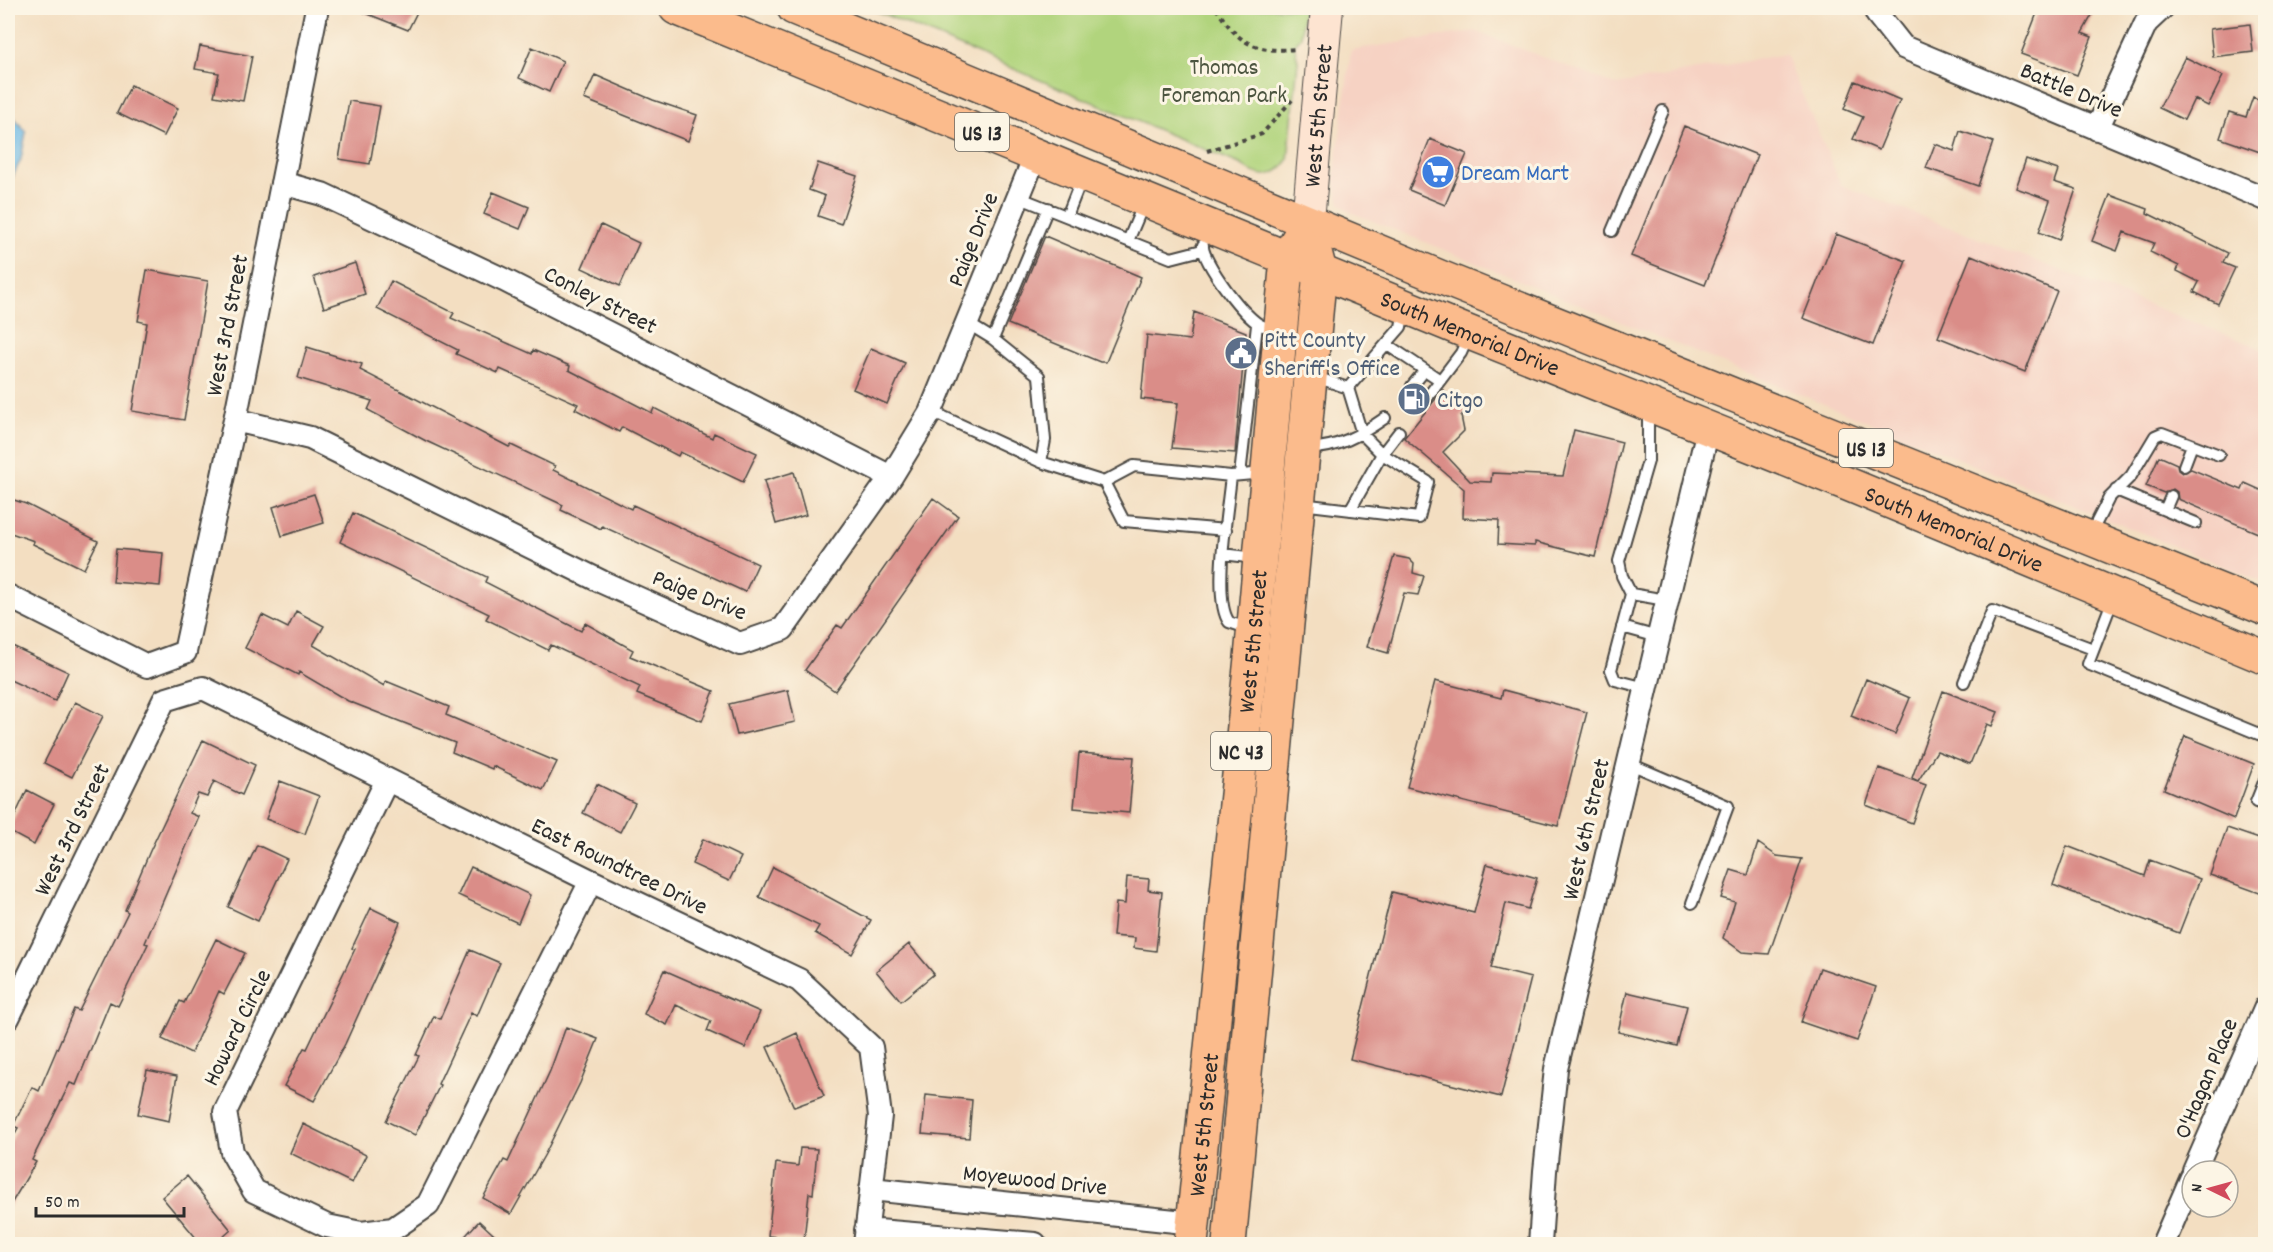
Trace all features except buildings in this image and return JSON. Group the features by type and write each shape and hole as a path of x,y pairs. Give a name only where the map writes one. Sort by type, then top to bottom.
{"main road":[{"name":"South Memorial Drive","path":"676,8 1146,199 1203,237 1287,258 1320,271 2265,658"},
{"name":"South Memorial Drive","path":"794,8 1308,221 2265,609"},
{"name":"West 5th Street","path":"1229,1245 1320,271 1308,221 1327,8"},
{"name":"West 5th Street","path":"1199,1237 1260,558 1246,475 1259,420 1269,327 1287,258 1308,221"}],"street":[{"name":"West 3rd Street","path":"8,596 147,666 185,652 235,420 317,8"},
{"name":"Battle Drive","path":"1876,8 1877,14 1903,47 2265,199"},
{"path":"2097,129 2146,23 2162,8"},
{"name":"Paige Drive","path":"235,420 310,438 602,582 740,644 783,629 891,477 931,411 1036,154"},
{"name":"Conley Street","path":"282,183 322,194 504,280 891,477"},
{"name":"West 6th Street","path":"1540,1245 1544,1171 1556,1069 1708,429"},
{"name":"West 3rd Street","path":"8,1018 164,700 203,688"},
{"name":"East Roundtree Drive","path":"203,688 591,882 799,980 871,1047 880,1116 866,1237"},
{"name":"Howard Circle","path":"387,780 225,1112 232,1152 254,1191 327,1226 361,1233 393,1229 428,1205 591,882"},
{"name":"O'Hagan Place","path":"2199,1159 2265,1007"},
{"name":"Moyewood Drive","path":"871,1189 1199,1237"},
{"name":"O'Hagan Place","path":"2163,1245 2180,1205"},
{"path":"866,1237 1035,1245"}],"lane":[{"path":"1612,231 1663,111"},
{"path":"1067,216 1084,173"},
{"path":"1018,197 1171,258 1203,237 1247,317 1269,327"},
{"path":"1128,241 1146,199"},
{"path":"993,339 1048,208"},
{"path":"1348,388 1401,327 1405,307"},
{"path":"967,323 993,339 1040,376 1045,440 1041,462"},
{"path":"1426,399 1461,353 1470,333"},
{"path":"1386,344 1440,380"},
{"path":"1412,386 1425,370"},
{"path":"1310,375 1348,388"},
{"path":"1297,504 1419,518 1428,482 1382,453 1362,434 1348,388"},
{"path":"1646,688 1615,680 1611,675 1631,594 1622,576 1619,561 1648,461 1648,420 1652,407"},
{"path":"931,411 1041,462 1104,482 1124,521 1226,530"},
{"path":"1303,448 1321,449 1362,434 1385,418"},
{"path":"1350,510 1382,453 1399,432"},
{"path":"2089,538 2109,498 2132,476 2155,436 2162,433 2218,455"},
{"path":"2184,466 2192,445"},
{"path":"1104,482 1134,466 1246,475 1226,530 1220,598 1229,622 1253,630"},
{"path":"2116,490 2196,523"},
{"path":"2165,510 2171,496"},
{"path":"1223,554 1260,558"},
{"path":"1631,594 1666,600"},
{"path":"2114,596 2088,664 2265,737"},
{"path":"1964,682 1992,611 2093,649"},
{"path":"1622,627 1658,637"},
{"path":"1628,763 1728,806 1692,903"},
{"path":"2265,777 2256,802 2265,805"}],"path":[{"path":"1216,8 1233,31 1255,47 1269,52 1296,49"},
{"path":"1203,152 1262,134 1297,94"}],"shaded area":[{"path":"1475,31 1616,85 1785,54 1841,185 2265,350 2265,583 1348,211 1340,203 1334,180 1351,50"}],"green space":[{"name":"Thomas Foreman Park","path":"869,8 1303,8 1301,37 1294,45 1298,61 1288,160 1272,174 1255,173 1242,165"}],"water":[{"path":"8,110 26,132 21,159 8,187"}],"place":[{"name":"Dream Mart","path":"1438,172"},
{"name":"Pitt County Sheriff's Office","path":"1241,353"},
{"name":"Citgo","path":"1414,399"}]}
